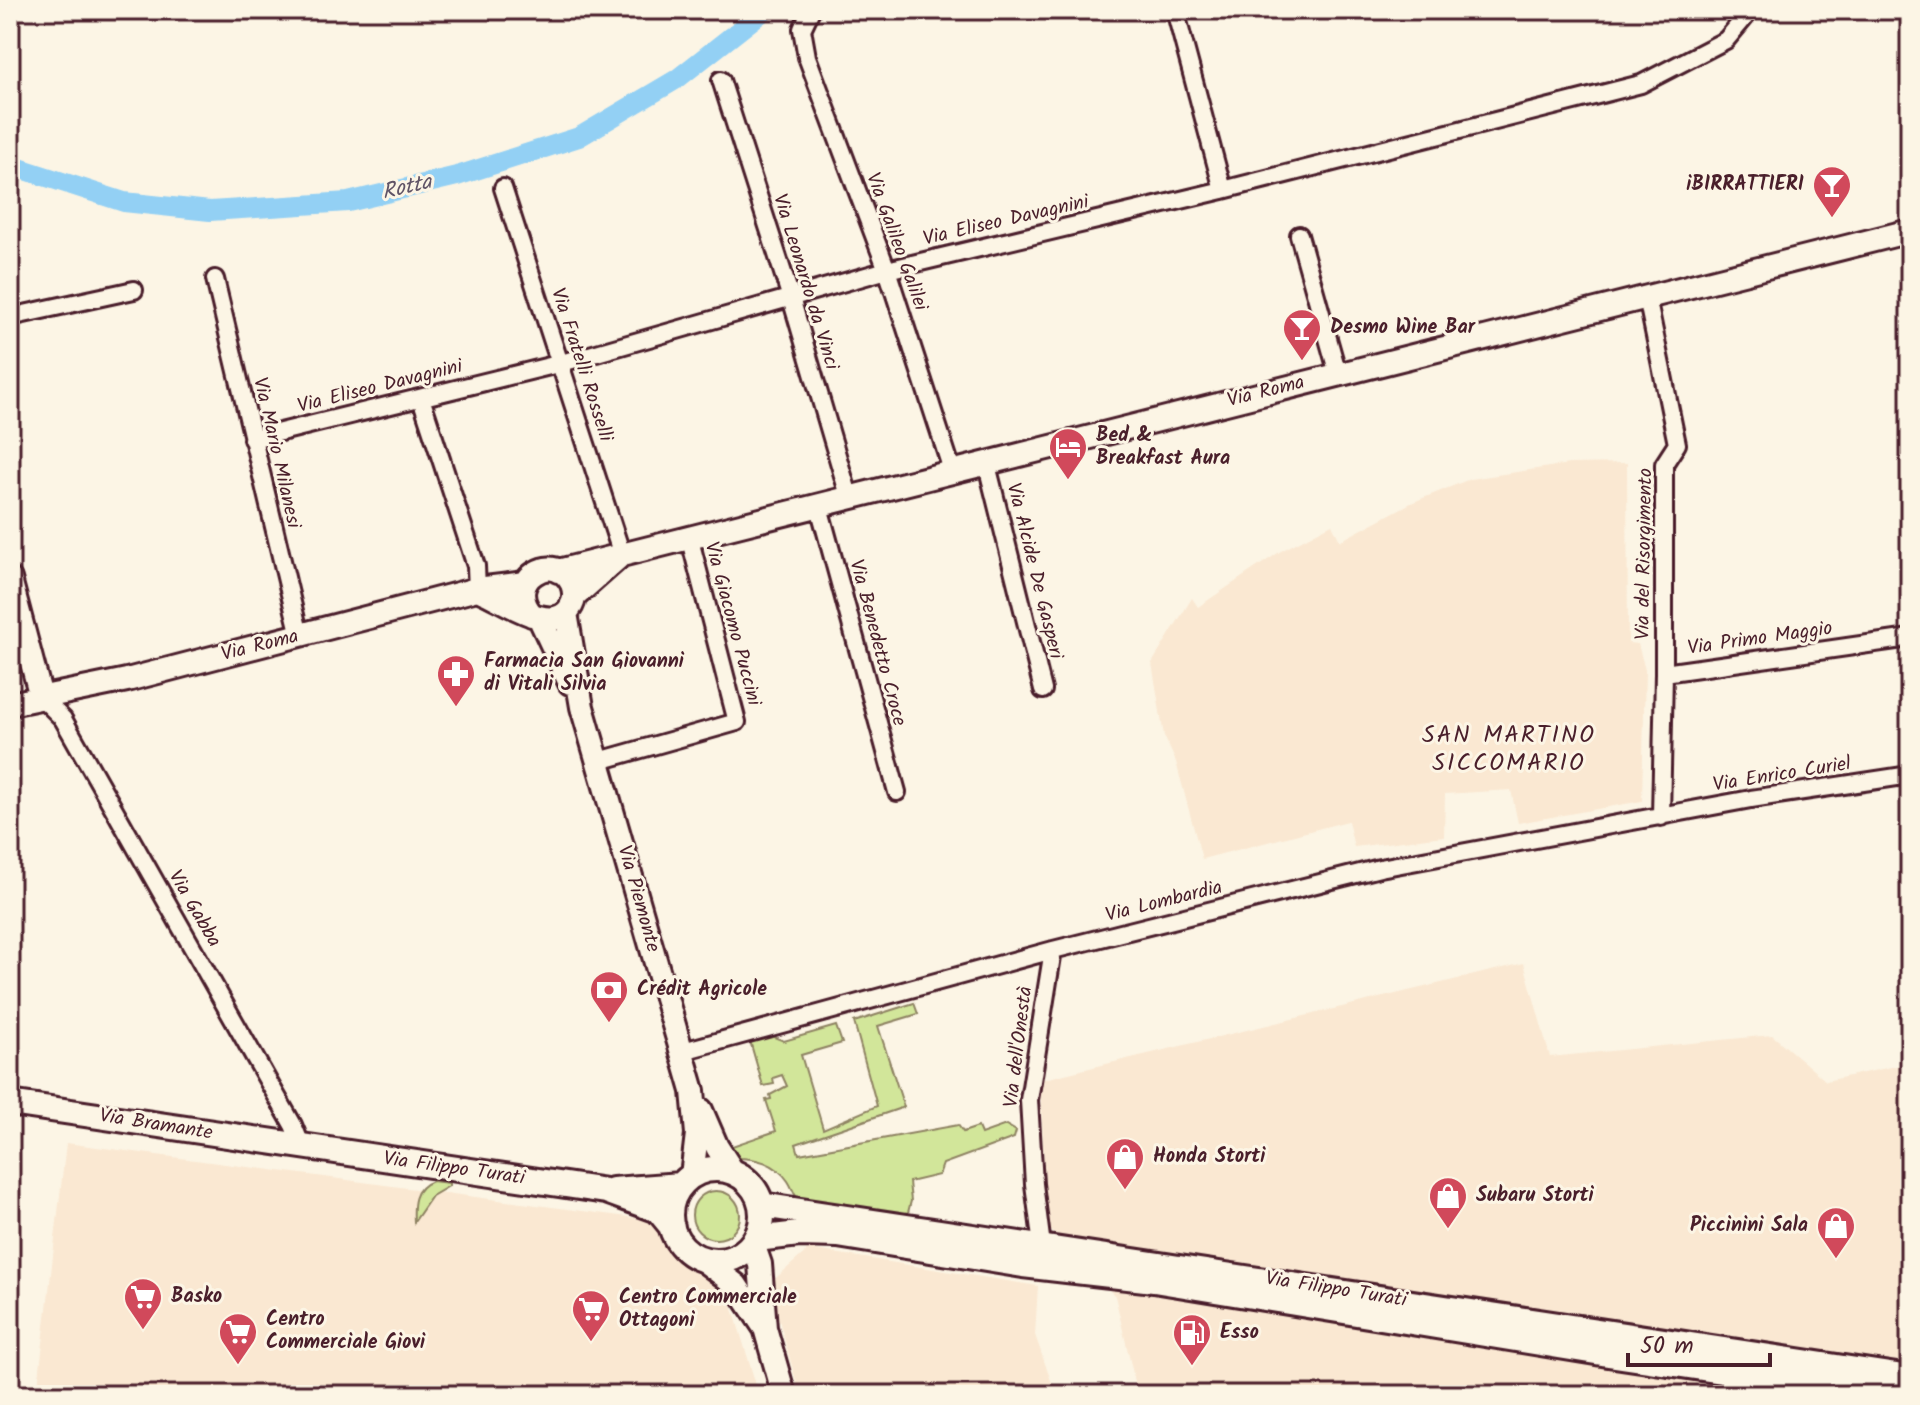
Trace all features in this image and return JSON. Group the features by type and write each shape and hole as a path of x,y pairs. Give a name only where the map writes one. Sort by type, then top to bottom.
{"main road":[{"name":"Via Bramante","path":"10,1103 302,1147"},
{"name":"Via Filippo Turati","path":"302,1147 606,1191 658,1210 672,1227"},
{"path":"719,1169 733,1172 750,1183 761,1205 762,1219 754,1242 743,1254 717,1262 703,1260 689,1253 678,1241 672,1227 671,1205 687,1180 719,1169"},
{"name":"Via Filippo Turati","path":"606,1191 687,1180"},
{"name":"Via Filippo Turati","path":"761,1205 910,1230 1042,1246 1910,1378"},
{"name":"Via Filippo Turati","path":"754,1242 799,1234 838,1235 1023,1265 1154,1280 1883,1395"}],"street":[{"name":"Via Galileo Galilei","path":"811,10 802,29 807,57 887,270 952,470"},
{"path":"1175,10 1223,190"},
{"name":"Via Eliseo Davagnini","path":"252,439 558,364 887,270 1223,190 1641,84 1726,40 1751,10"},
{"name":"Via Leonardo da Vinci","path":"721,80 791,298 849,496"},
{"name":"Via Fratelli Rosselli","path":"503,188 622,555"},
{"name":"Via Roma","path":"558,571 818,503 1910,231"},
{"path":"1299,235 1338,374"},
{"name":"Via Mario Milanesi","path":"215,279 300,636"},
{"path":"10,317 134,290"},
{"name":"Via del Risorgimento","path":"1647,297 1677,444 1664,464 1664,673"},
{"path":"421,398 476,566 477,589 536,617 554,620 570,605 570,581 558,571 543,569 530,576 525,583 523,600 536,617"},
{"name":"Via Alcide De Gasperi","path":"986,461 1043,690"},
{"name":"Via Benedetto Croce","path":"818,503 897,792"},
{"name":"Via Giacomo Puccini","path":"599,761 737,722 689,536"},
{"name":"Via Roma","path":"570,605 622,555"},
{"path":"10,579 41,697"},
{"name":"Via Roma","path":"10,704 127,680 477,589 525,583"},
{"name":"Via Piemonte","path":"570,605 582,707"},
{"name":"Via Piemonte","path":"536,617 582,707 683,1051 693,1091 697,1134 687,1180"},
{"name":"Via Primo Maggio","path":"1661,817 1664,673 1910,638"},
{"name":"Via Gabba","path":"41,697 63,719 293,1125 302,1147"},
{"name":"Via Enrico Curiel","path":"1661,817 1751,799 1910,775"},
{"name":"Via Lombardia","path":"683,1051 1053,950 1380,868 1661,817"},
{"name":"Via dell'Onestà","path":"1042,1246 1034,1184 1029,1100 1053,950"},
{"name":"Via Piemonte","path":"693,1091 717,1147 733,1172"},
{"path":"754,1242 760,1264 765,1328 784,1395"},
{"path":"703,1260 736,1285 765,1328"}],"shaded area":[{"path":"1627,463 1628,643 1638,644 1645,670 1642,801 1518,823 1511,790 1445,794 1444,836 1354,847 1348,821 1202,859 1176,762 1164,736 1152,663 1192,598 1198,607 1281,551 1332,524 1340,541 1411,503 1470,479 1569,464"},
{"path":"1524,963 1550,1057 1772,1035 1826,1081 1910,1063 1910,1395 1138,1395 1115,1296 1047,1226 1040,1080"},
{"path":"66,1143 658,1221 677,1257 727,1289 759,1395 37,1395"},
{"path":"809,1249 1038,1286 1035,1335 1056,1395 800,1395 769,1284"}],"green space":[{"path":"914,1003 918,1014 878,1026 904,1107 796,1144 799,1154 958,1125 963,1132 978,1127 981,1134 1006,1125 1016,1131 1014,1138 943,1164 939,1175 909,1182 911,1201 906,1220 803,1203 783,1175 771,1165 758,1160 735,1158 729,1147 776,1131 766,1100 787,1086 782,1075 773,1078 774,1084 763,1086 750,1041 769,1035 784,1041 836,1026 842,1043 801,1055 823,1129 877,1106 854,1022"},
{"path":"432,1181 449,1183 449,1186 432,1196 414,1222 414,1203 418,1193"},
{"path":"716,1191 733,1198 740,1215 733,1232 716,1239 699,1232 692,1215 699,1198"}],"waterway":[{"name":"Rotta","path":"10,165 124,202 210,211 348,202 457,176 579,137 677,79 765,10"}],"place":[{"name":"iBIRRATTIERI","path":"1832,219"},
{"name":"Desmo Wine Bar","path":"1302,362"},
{"name":"Bed & Breakfast Aura","path":"1068,481"},
{"name":"Farmacia San Giovanni di Vitali Silvia","path":"456,708"},
{"name":"Crédit Agricole","path":"609,1024"},
{"name":"Honda Storti","path":"1125,1191"},
{"name":"Subaru Storti","path":"1448,1230"},
{"name":"Piccinini Sala","path":"1836,1260"},
{"name":"Basko","path":"143,1331"},
{"name":"Centro Commerciale Ottagoni","path":"591,1343"},
{"name":"Centro Commerciale Giovi","path":"238,1366"},
{"name":"Esso","path":"1192,1367"}],"district":[{"name":"SAN MARTINO SICCOMARIO","path":"1509,749"}]}
